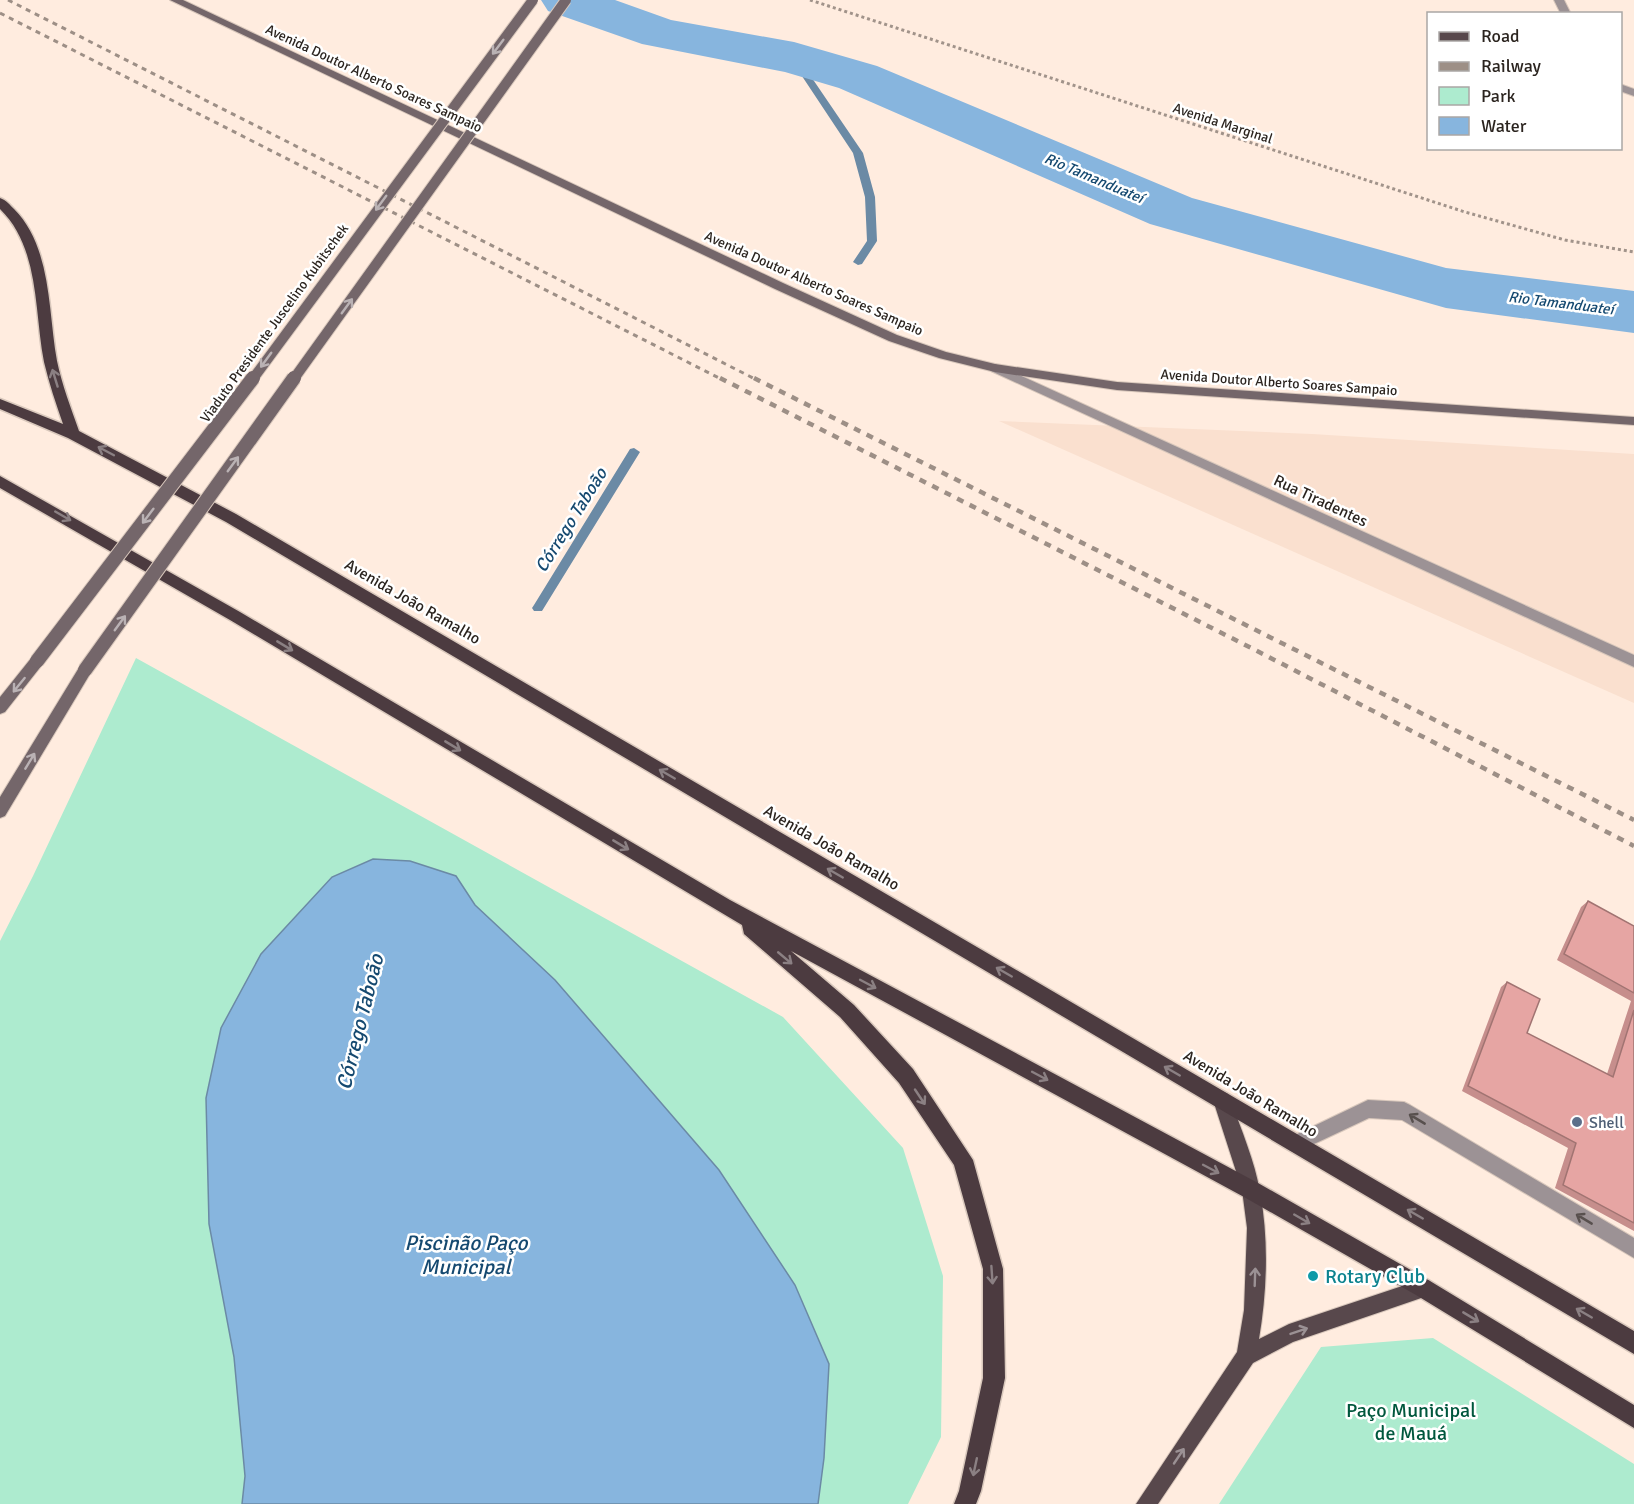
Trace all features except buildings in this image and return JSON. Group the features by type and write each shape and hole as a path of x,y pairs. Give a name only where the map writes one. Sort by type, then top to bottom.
{"highway":[{"path":"0,202 28,237 39,276 51,362 73,434"},
{"name":"Avenida João Ramalho","path":"0,404 73,434 231,518 1634,1343"},
{"path":"4,484 724,906 1251,1190 1423,1288 1634,1417"},
{"path":"724,906 855,1019 906,1076 963,1160 993,1269 994,1367 994,1378 970,1491 965,1504"}],"main road":[{"name":"Avenida Doutor Alberto Soares Sampaio","path":"175,0 882,333 943,356 995,368 1117,386 1634,421"},
{"name":"Viaduto Presidente Juscelino Kubitschek","path":"0,708 250,382 533,0"},
{"path":"0,811 86,670 566,0"},
{"path":"1146,1504 1246,1356 1254,1311 1256,1228 1251,1190 1222,1100"},
{"path":"1246,1356 1289,1334 1423,1288"}],"street":[{"name":"Rua Tiradentes","path":"995,368 1634,661"},
{"path":"1295,1144 1368,1109 1404,1112 1634,1249"}],"path":[{"name":"Avenida Marginal","path":"810,0 1465,212 1565,240 1634,252"}],"shaded area":[{"path":"999,421 1312,434 1634,454 1634,703"}],"green space":[{"path":"136,658 783,1017 903,1148 943,1276 941,1437 908,1504 0,1504 0,941"},
{"name":"Paço Municipal de Mauá","path":"1433,1338 1634,1464 1634,1504 1219,1504 1321,1347"}],"water":[{"name":"Piscinão Paço Municipal","path":"373,859 410,861 456,876 475,905 555,980 719,1170 795,1285 829,1364 824,1458 818,1504 242,1504 245,1476 234,1357 209,1224 206,1098 221,1028 261,954 332,877"}],"waterway":[{"name":"Rio Tamanduateí","path":"566,0 660,33 794,58 858,77 1171,211 1446,288 1634,312"},
{"path":"794,58 858,153 870,197 872,241 858,262"},
{"name":"Córrego Taboão","path":"538,608 634,452"}],"railway":[{"path":"8,0 757,380"},
{"path":"0,13 723,380"},
{"path":"720,378 1263,654 1634,846"},
{"path":"754,378 1634,820"}],"place":[{"name":"Shell","path":"1577,1122"},
{"name":"Rotary Club","path":"1313,1276"}]}
